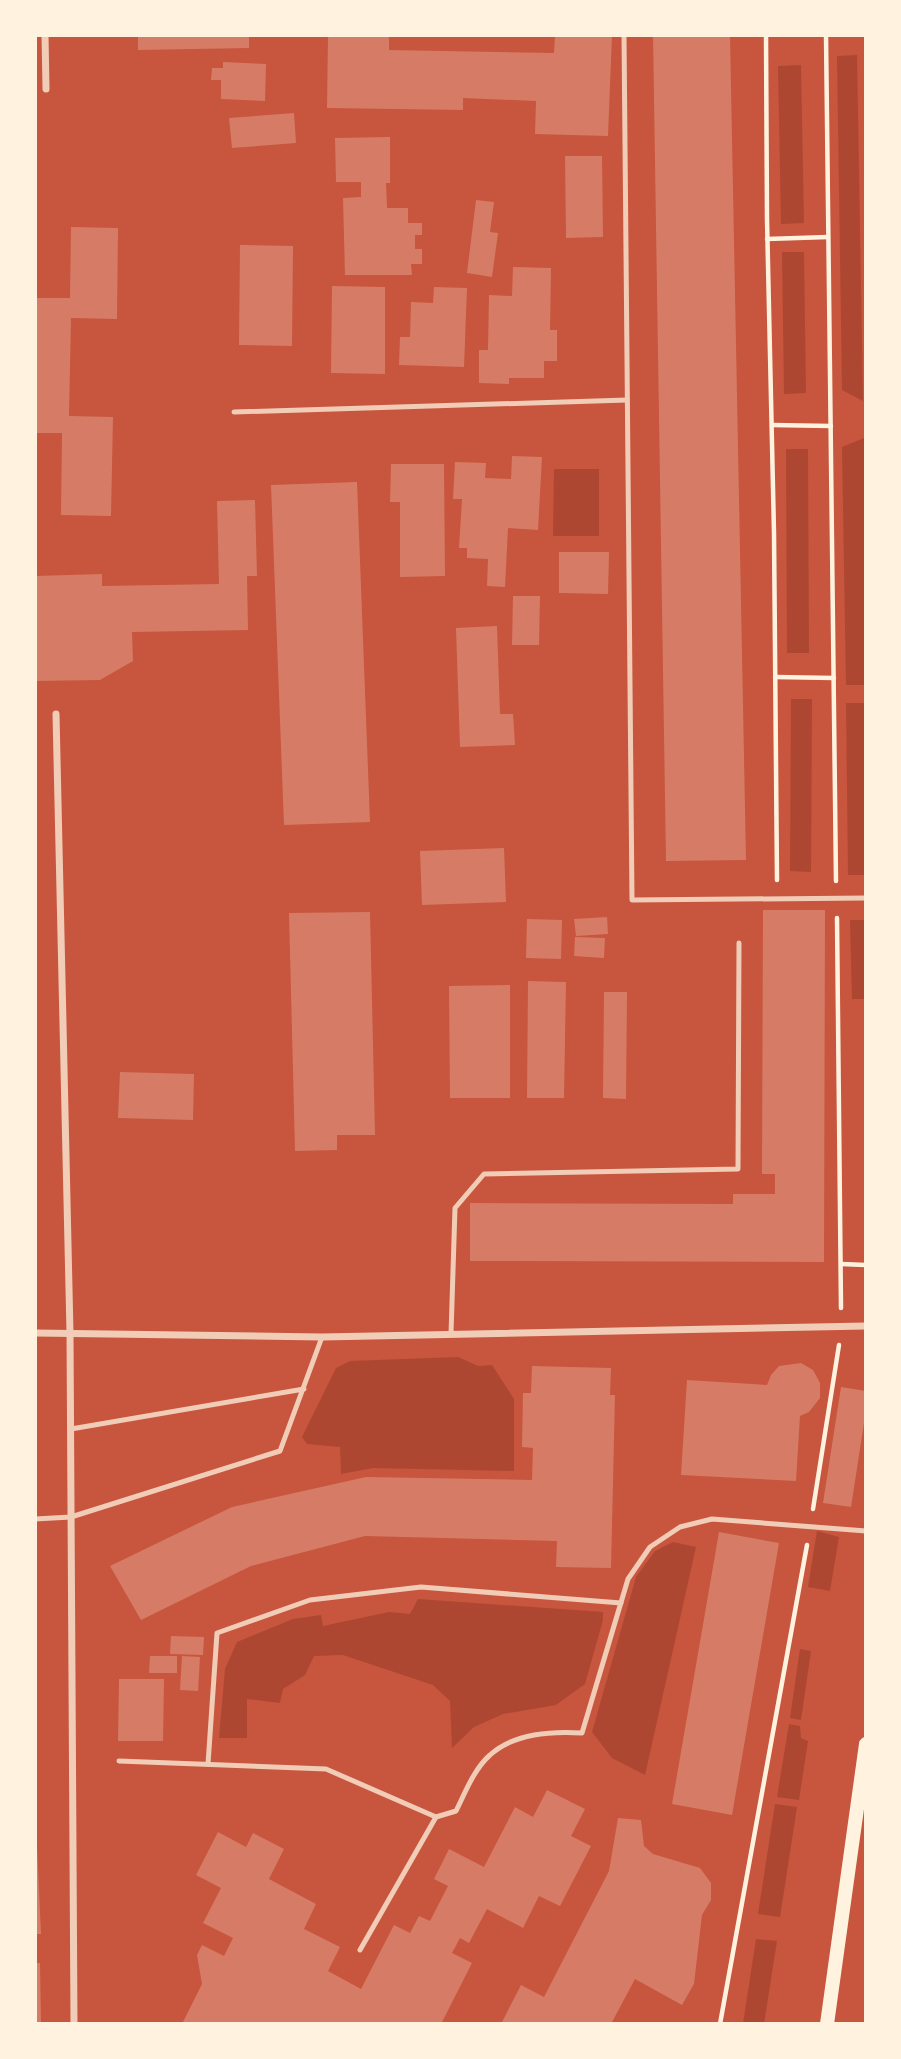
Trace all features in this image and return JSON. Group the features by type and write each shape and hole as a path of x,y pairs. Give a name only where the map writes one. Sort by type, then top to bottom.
{"main road":[{"path":"827,2024 866,1744"}],"street":[{"path":"46,35 46,89"},
{"path":"56,714 70,1333 74,2024"},
{"path":"35,1334 322,1337 866,1326"}],"lane":[{"path":"624,35 632,900 866,898"},
{"path":"234,412 628,400"},
{"path":"451,1334 455,1208 484,1174 737,1169 739,943"},
{"path":"35,1519 71,1517 280,1451 322,1337"},
{"path":"71,1429 304,1389"},
{"path":"119,1761 326,1769 436,1817 456,1811 468,1785 489,1755 516,1739 555,1731 582,1733 628,1579 650,1547 680,1527 712,1518 866,1531"},
{"path":"208,1765 217,1633 310,1600 421,1587 621,1602"},
{"path":"360,1950 436,1817"}],"path":[{"path":"766,35 777,899"},
{"path":"720,2024 811,1527 842,1326 826,35"},
{"path":"767,239 828,237"},
{"path":"772,425 831,426"},
{"path":"775,677 834,678"},
{"path":"841,1264 866,1265"}],"shaded area":[{"path":"857,55 863,401 842,390 837,56"},
{"path":"801,65 804,223 781,224 778,66"},
{"path":"782,252 804,252 806,393 784,394"},
{"path":"864,438 866,685 846,685 842,447"},
{"path":"786,449 808,449 809,653 787,653"},
{"path":"554,469 599,469 599,536 553,536"},
{"path":"791,699 812,699 811,872 790,871"},
{"path":"846,703 866,703 866,875 848,875"},
{"path":"850,920 866,920 866,999 852,999"},
{"path":"458,1357 478,1366 492,1365 514,1399 514,1471 373,1468 341,1474 340,1447 307,1444 302,1437 336,1368 350,1361"},
{"path":"817,1531 839,1537 830,1591 808,1587"},
{"path":"673,1542 696,1547 645,1775 612,1758 592,1732 636,1577 655,1551"},
{"path":"418,1599 603,1612 585,1684 556,1705 503,1714 474,1727 452,1748 450,1701 433,1685 343,1655 314,1656 305,1675 283,1689 280,1703 247,1699 247,1738 219,1738 225,1669 237,1642 293,1619 321,1615 323,1626 389,1612 410,1614"},
{"path":"800,1649 811,1651 801,1720 790,1718"},
{"path":"789,1724 800,1726 801,1738 808,1741 799,1800 777,1797"},
{"path":"775,1804 797,1807 780,1917 758,1914"},
{"path":"756,1939 777,1941 764,2024 743,2024"}],"building":[{"path":"138,35 249,35 249,48 138,50"},
{"path":"328,35 389,35 389,50 554,53 555,35 612,35 608,136 535,134 536,101 463,98 463,110 327,108"},
{"path":"653,35 730,35 746,860 666,861"},
{"path":"223,62 266,64 265,101 221,99 221,80 211,80 212,68 223,68"},
{"path":"294,113 296,143 232,148 229,118"},
{"path":"390,137 387,208 408,208 408,223 422,223 422,235 415,235 415,249 422,249 422,264 411,264 412,275 345,275 343,198 361,197 361,182 336,182 335,138"},
{"path":"565,156 602,156 603,237 566,238"},
{"path":"476,200 494,202 490,232 498,233 492,277 467,273"},
{"path":"71,227 118,228 117,319 71,318 69,416 113,417 111,516 61,515 62,433 35,433 35,298 70,298"},
{"path":"240,245 293,246 292,346 239,345"},
{"path":"513,267 551,268 550,330 557,330 557,361 544,361 544,378 509,378 509,384 479,383 479,350 488,350 489,295 512,296"},
{"path":"332,286 385,287 385,374 331,373"},
{"path":"434,287 467,288 464,367 399,365 400,337 410,337 411,302 433,303"},
{"path":"512,456 542,457 538,530 508,528 505,587 487,586 488,559 467,558 467,548 459,548 462,499 453,499 455,462 486,463 485,478 511,479"},
{"path":"391,464 444,464 445,576 400,577 400,502 390,502"},
{"path":"357,482 370,822 284,825 271,485"},
{"path":"255,500 257,576 247,576 248,630 132,632 133,661 100,680 35,681 35,576 102,574 102,586 219,584 217,501"},
{"path":"559,552 609,552 608,594 559,593"},
{"path":"513,596 540,596 539,645 512,645"},
{"path":"497,626 500,714 513,714 515,745 460,747 456,628"},
{"path":"504,848 506,902 422,905 420,851"},
{"path":"763,910 825,910 824,1262 470,1261 470,1203 733,1204 733,1194 775,1194 775,1174 762,1174"},
{"path":"370,912 375,1135 337,1135 337,1150 295,1151 289,913"},
{"path":"607,917 608,934 576,936 574,919"},
{"path":"527,919 562,920 561,959 526,958"},
{"path":"575,937 605,938 604,958 574,956"},
{"path":"528,981 566,982 564,1098 527,1098"},
{"path":"510,985 510,1098 450,1098 449,986"},
{"path":"604,992 627,992 626,1099 603,1098"},
{"path":"120,1072 194,1074 193,1120 118,1118"},
{"path":"801,1363 813,1370 820,1383 820,1398 809,1412 800,1416 796,1481 681,1475 687,1380 767,1385 779,1366"},
{"path":"532,1366 611,1368 610,1395 615,1395 611,1568 556,1567 557,1541 365,1536 251,1566 141,1620 110,1566 232,1507 366,1477 532,1480 533,1448 522,1447 523,1393 531,1393"},
{"path":"841,1387 866,1391 866,1410 851,1507 823,1503"},
{"path":"719,1532 779,1543 732,1815 672,1804"},
{"path":"171,1636 204,1637 203,1655 170,1654"},
{"path":"150,1656 177,1656 177,1673 149,1673"},
{"path":"182,1656 200,1657 198,1691 180,1690"},
{"path":"119,1679 164,1679 163,1741 118,1741"},
{"path":"547,1790 585,1809 571,1836 591,1846 560,1906 539,1896 523,1928 487,1909 469,1943 460,1938 452,1953 472,1963 441,2024 182,2024 202,1984 197,1955 202,1945 224,1956 233,1938 203,1923 221,1888 196,1875 218,1832 246,1847 253,1833 284,1849 269,1879 316,1904 304,1929 340,1947 328,1971 361,1989 394,1925 410,1933 419,1916 430,1921 448,1886 434,1879 449,1849 484,1867 515,1807 533,1817"},
{"path":"618,1818 641,1820 644,1846 653,1854 700,1868 711,1883 711,1900 702,1915 694,1984 682,2005 635,1979 611,2024 501,2024 521,1985 544,1997 609,1871"},
{"path":"37,1846 41,1934 35,1934"},
{"path":"35,1963 40,1963 41,2024 35,2024"}]}
